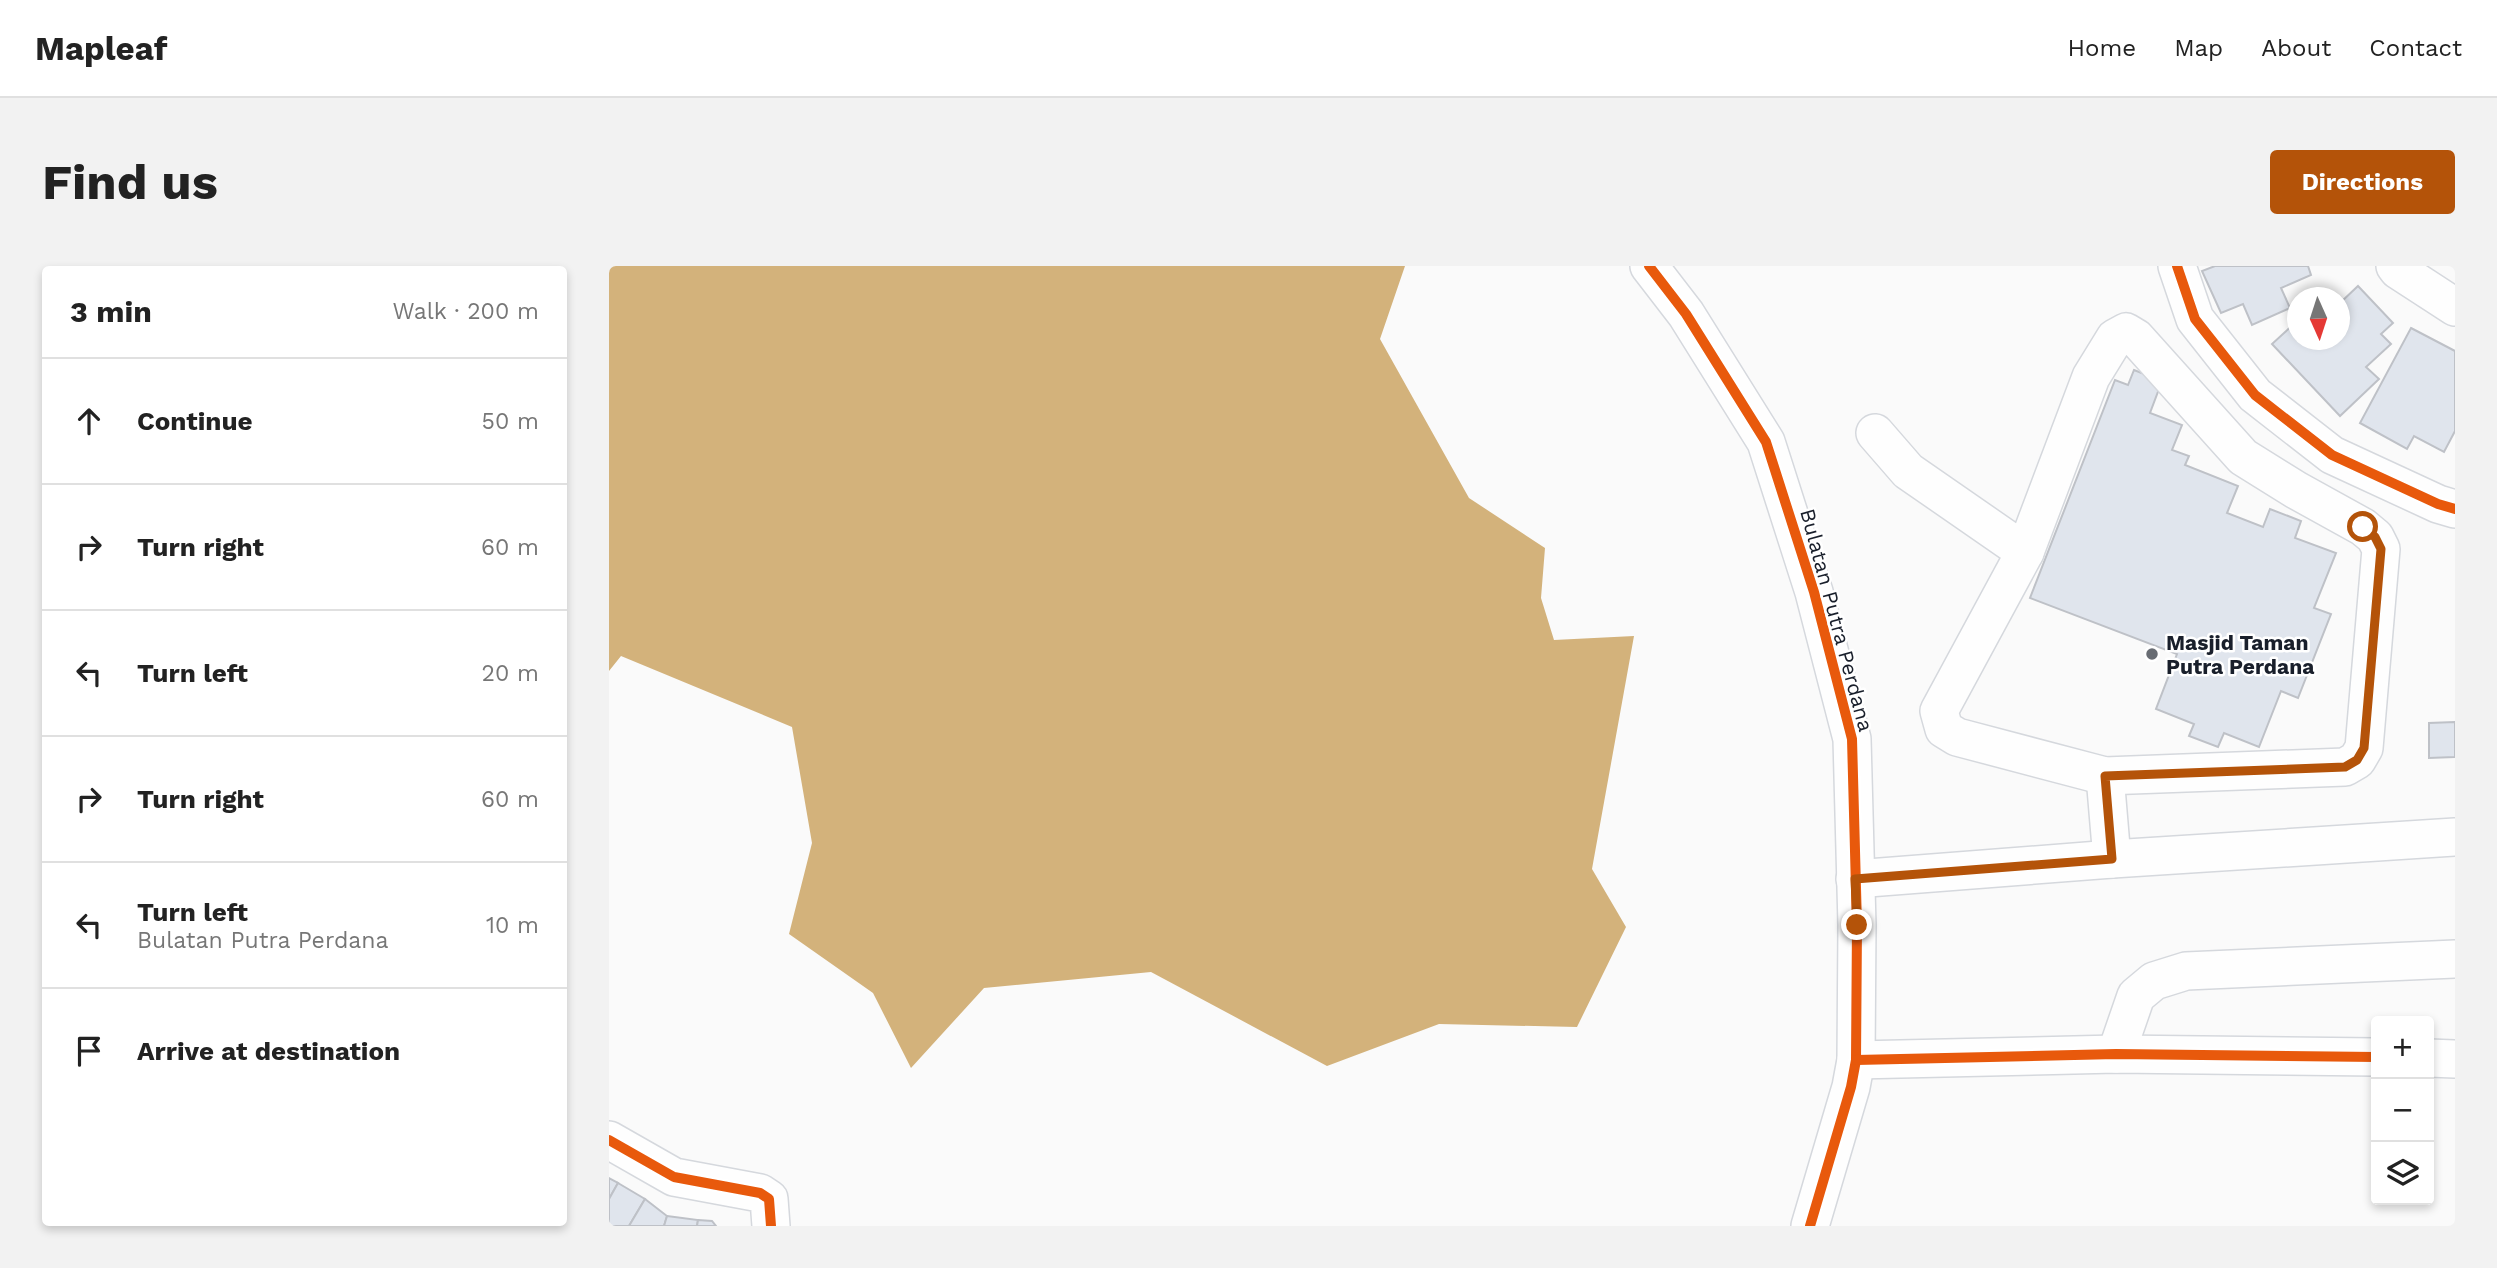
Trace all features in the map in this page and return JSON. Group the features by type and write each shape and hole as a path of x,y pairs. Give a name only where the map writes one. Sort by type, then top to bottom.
{"street":[{"name":"Bulatan Putra Perdana","path":"1649,266 1686,314 1766,442 1814,592 1851,739 1856,1060 1851,1087 1810,1226"},
{"path":"2177,266 2195,319 2255,395 2332,455 2438,504 2455,509"},
{"path":"2395,266 2455,307"},
{"path":"2126,332 2145,348 2243,457 2363,527 2375,537 2381,549 2364,748 2357,760 2345,767 2105,776 1957,737 1944,729 1939,712 2025,552 2091,377 2115,338 2126,332"},
{"path":"1875,433 1908,471 2025,552"},
{"path":"2105,776 2112,859"},
{"path":"1855,879 2455,836"},
{"path":"2116,1054 2136,996 2154,981 2186,971 2455,959"},
{"path":"1856,1060 2116,1054 2371,1057"},
{"path":"2434,1058 2455,1059"},
{"path":"609,1140 674,1177 760,1193 770,1212"}],"shaded area":[{"path":"609,266 1405,266 1380,339 1469,498 1545,548 1541,598 1554,640 1634,636 1592,869 1626,927 1577,1027 1439,1024 1327,1066 1151,972 984,988 911,1068 873,993 789,934 812,843 792,727 621,656 609,671"}],"building":[{"path":"2215,266 2308,266 2311,275 2281,288 2287,301 2287,309 2252,325 2243,304 2221,313 2202,271"},
{"path":"2358,286 2393,323 2381,334 2391,344 2366,367 2379,379 2340,416 2272,344 2287,330 2287,350 2350,350 2350,294"},
{"path":"2411,328 2455,351 2455,431 2444,452 2414,436 2407,449 2360,423"},
{"path":"2134,370 2162,381 2150,413 2182,425 2172,450 2189,456 2185,465 2238,486 2227,513 2263,527 2270,509 2301,521 2295,538 2336,553 2314,608 2331,614 2298,698 2281,691 2259,747 2224,733 2218,747 2189,736 2194,724 2156,709 2177,654 2030,598 2115,380 2128,385"},
{"path":"2455,722 2455,757 2429,758 2429,723"},
{"path":"609,1178 618,1183 609,1199"},
{"path":"618,1183 645,1199 629,1226 609,1226 609,1199"},
{"path":"645,1199 667,1216 664,1226 629,1226"},
{"path":"667,1216 698,1220 697,1226 664,1226"},
{"path":"698,1220 712,1221 716,1226 697,1226"}],"cycle path":[{"path":"1649,266 1686,314 1766,442 1814,592 1852,739 1857,925 1856,1060 1851,1087 1810,1226"},
{"path":"2177,266 2195,319 2255,395 2332,455 2438,504 2455,509"},
{"path":"1856,1060 2116,1054 2371,1057"},
{"path":"609,1140 674,1177 760,1193 769,1199 771,1226"}],"place":[{"name":"Masjid Taman Putra Perdana","path":"2152,654"}],"route":[{"path":"1857,925 1855,879 2112,859 2105,776 2345,767 2357,760 2364,748 2381,549 2375,537 2363,527"}]}
